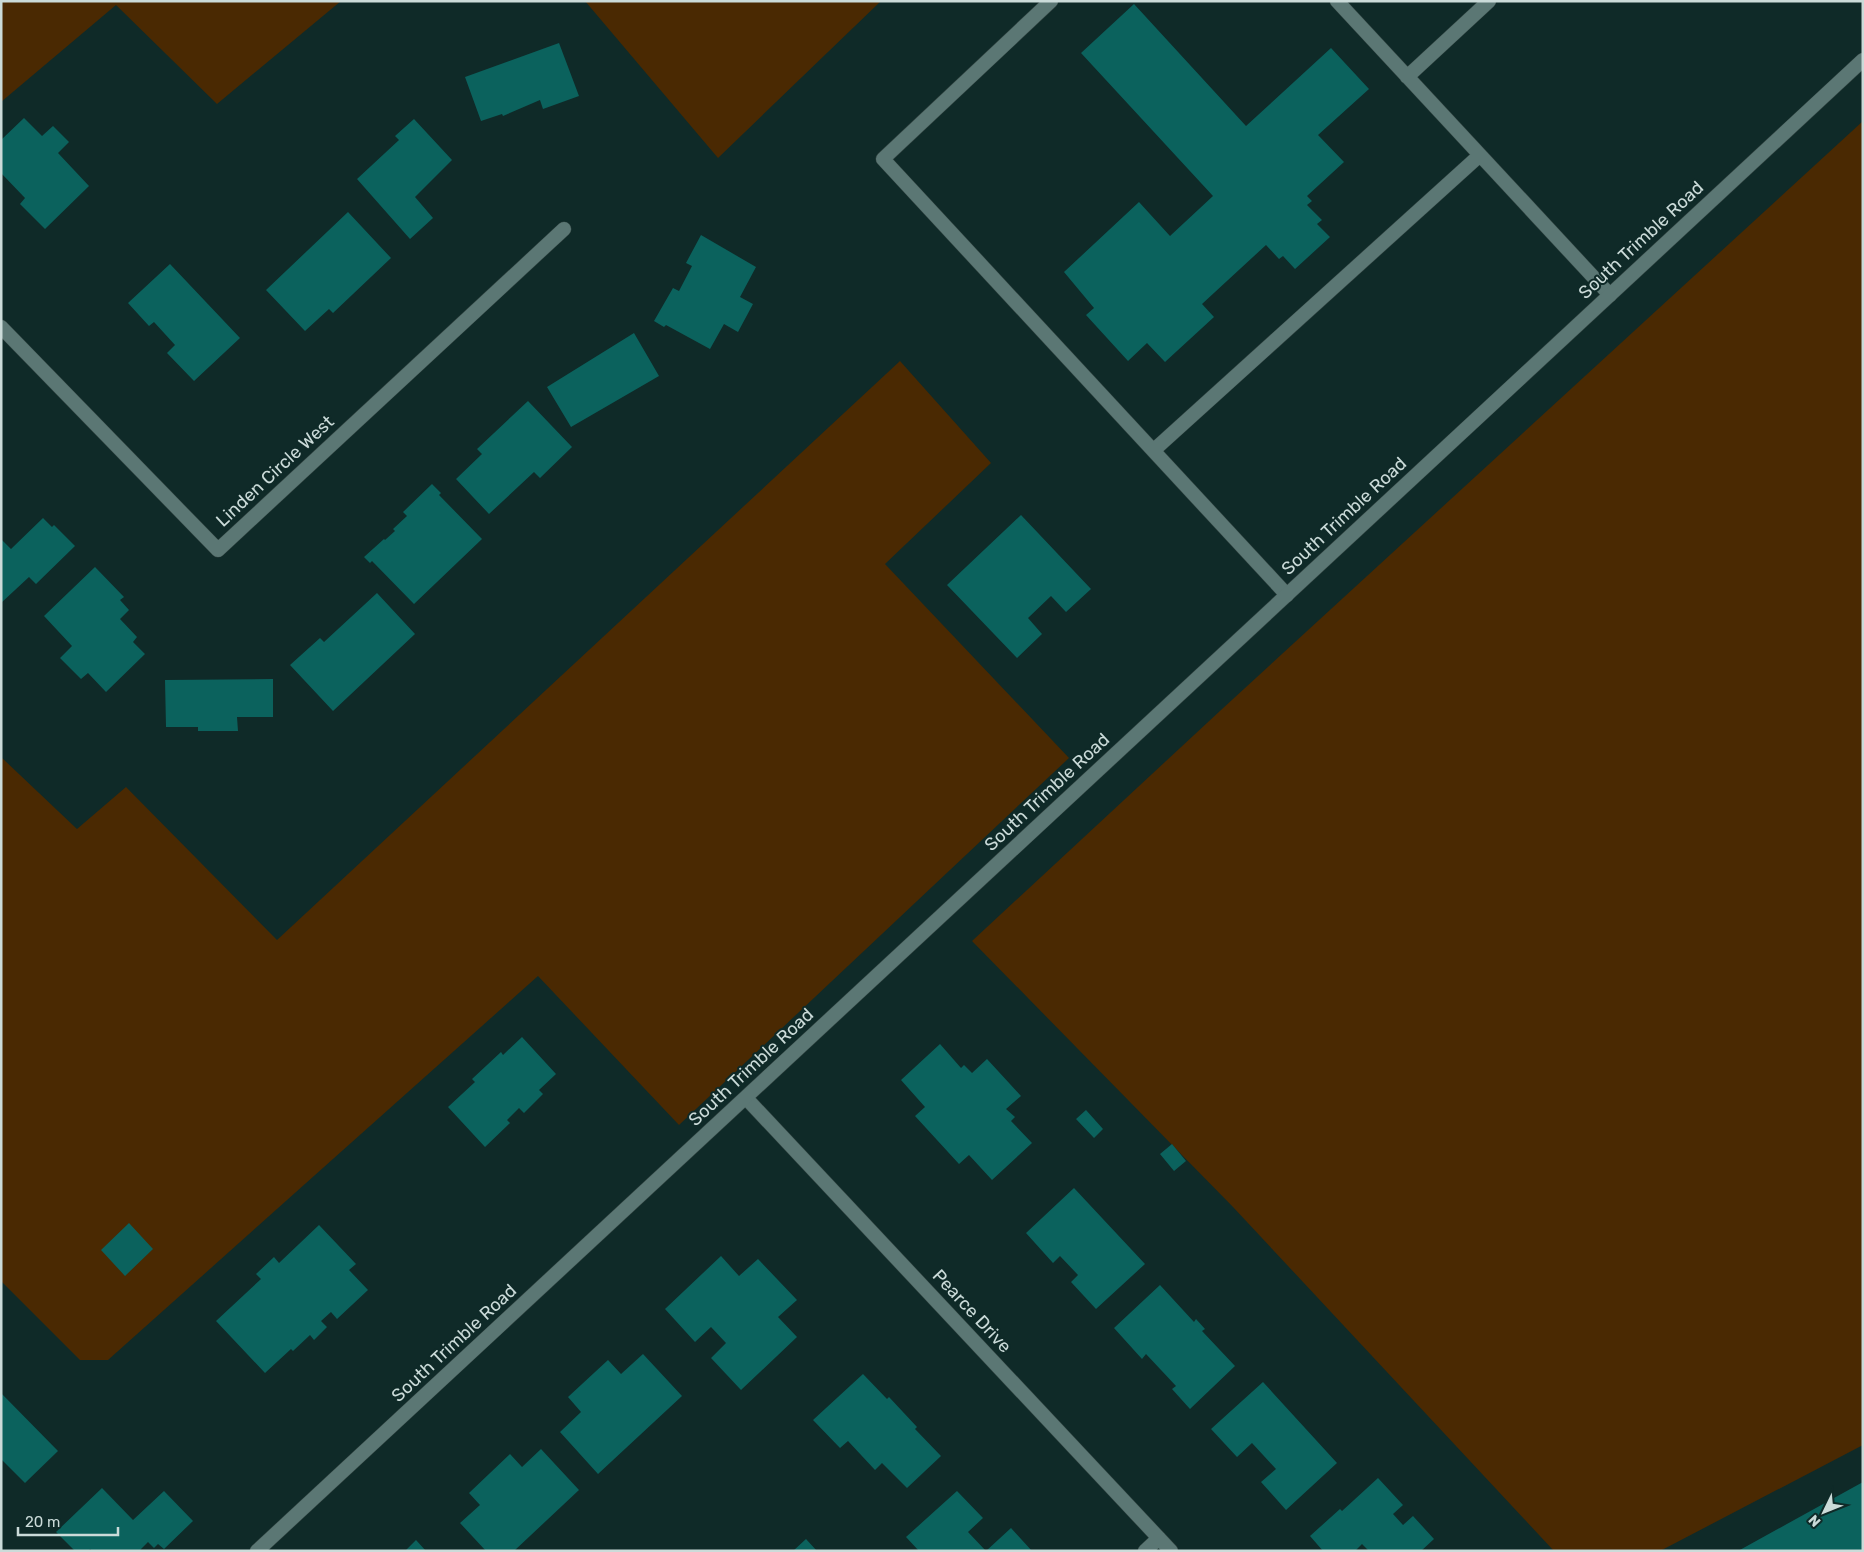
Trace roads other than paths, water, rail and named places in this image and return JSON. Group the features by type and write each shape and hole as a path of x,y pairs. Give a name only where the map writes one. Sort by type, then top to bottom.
{"main road":[{"path":"1051,1 883,159 1287,595"},
{"path":"1336,1 1610,295"},
{"path":"1407,77 1489,1"},
{"name":"South Trimble Road","path":"257,1551 1863,60"},
{"path":"1154,450 1480,155"},
{"name":"Linden Circle West","path":"1,328 218,550 564,229"},
{"name":"Pearce Drive","path":"746,1098 1170,1551"},
{"path":"1146,1551 1159,1538"}]}
